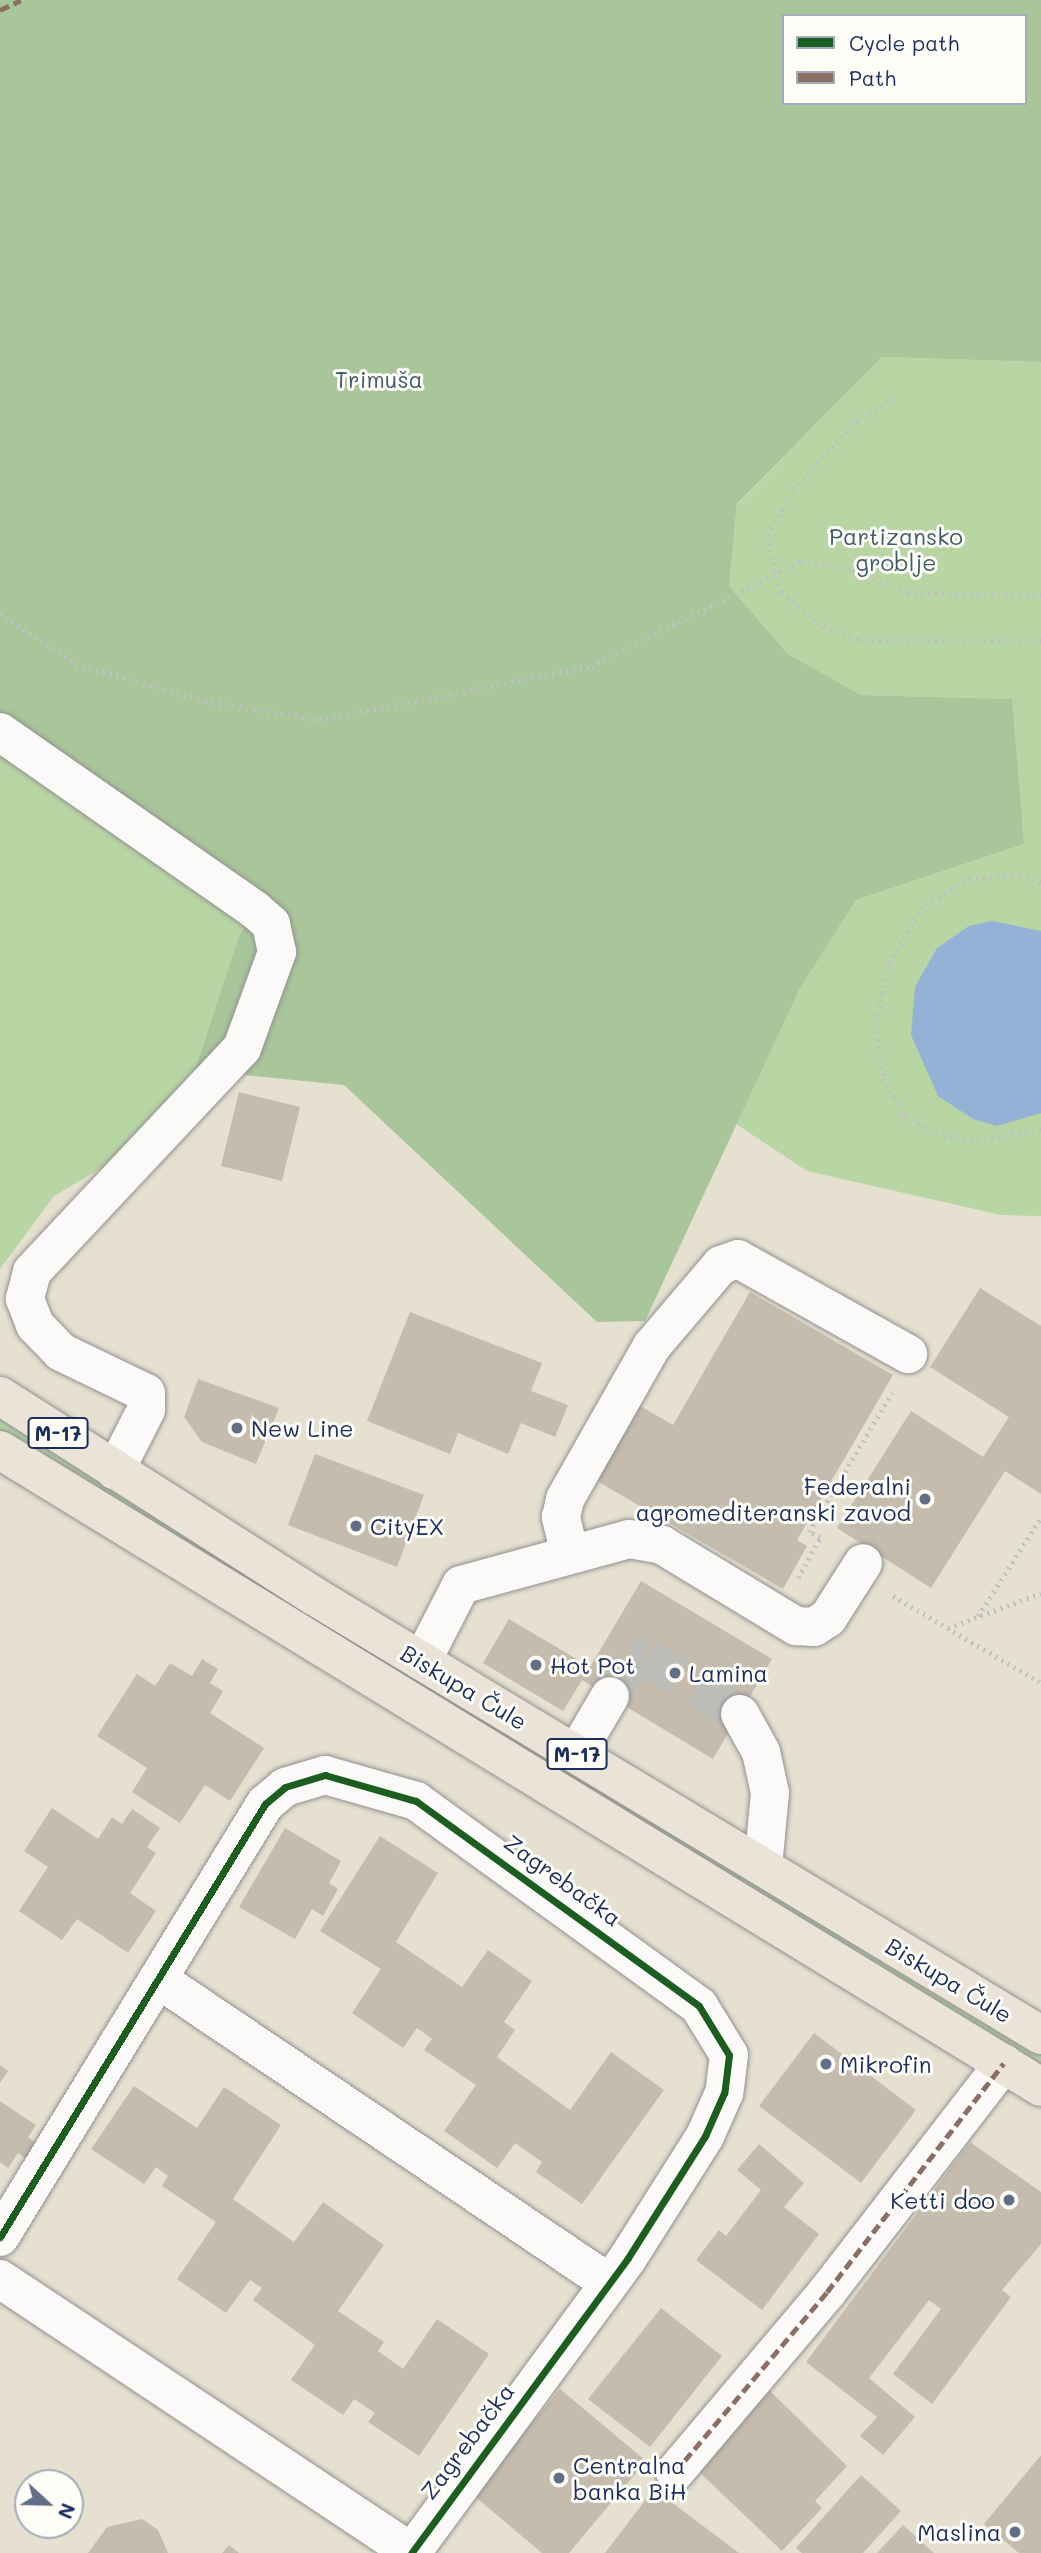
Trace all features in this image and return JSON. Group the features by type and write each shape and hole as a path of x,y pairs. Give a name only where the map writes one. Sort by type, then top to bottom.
{"main road":[{"name":"Biskupa Čule","path":"0,1396 115,1471 422,1661 1039,2031"},
{"name":"Biskupa Čule","path":"0,1450 1041,2087"}],"street":[{"path":"0,732 256,910 271,924 276,952 242,1048 32,1272 25,1298 35,1325 61,1352 146,1393 146,1410 115,1471"},
{"path":"570,1555 561,1517 565,1500 652,1346 721,1265 738,1259 908,1354"},
{"path":"422,1661 461,1585 629,1539 662,1545 777,1615 814,1627 828,1618 859,1569"},
{"path":"576,1754 610,1696"},
{"path":"740,1714 761,1752 770,1793 764,1867"},
{"name":"Zagrebačka","path":"0,2237 265,1804 285,1787 325,1775 373,1785 455,1826 699,2006 729,2054 724,2092 705,2136 609,2283 412,2553 0,2279"},
{"path":"158,1979 609,2283"},
{"path":"675,2472 828,2292 1004,2063"}],"path":[{"path":"895,398 857,421 793,491 767,536 772,571 781,593 817,623 858,640 1041,641"},
{"path":"0,614 76,664 205,701 319,720 591,666 694,618 772,571 801,561 853,570 907,593 1041,595"},
{"path":"1041,883 1020,875 970,879 923,907 890,965 876,1026 883,1078 905,1116 943,1135 977,1141 1041,1129"},
{"path":"777,1615 818,1544 809,1532 913,1357 908,1354"},
{"path":"978,1616 1041,1517"},
{"path":"859,1569 947,1628 1041,1683"},
{"path":"947,1628 1041,1593"}],"green space":[{"name":"Trimuša","path":"0,0 1041,0 1041,362 882,357 737,504 729,586 788,654 861,695 1012,699 1024,844 856,900 799,990 645,1321 597,1322 344,1085 195,1070 238,938 255,910 0,732"},
{"name":"Partizansko groblje","path":"882,357 1041,362 1041,1216 1001,1215 807,1171 733,1122 799,990 856,900 1024,844 1011,699 861,695 788,654 729,586 737,505"},
{"path":"0,732 255,910 238,938 195,1070 130,1151 54,1196 0,1269"},
{"path":"0,1408 1041,2050 1041,2064 0,1431"}],"water":[{"path":"992,921 1041,931 1041,1113 997,1126 973,1119 938,1096 911,1035 915,987 937,948 969,926"}],"building":[{"path":"239,1092 300,1107 282,1181 221,1166"},
{"path":"980,1288 1041,1326 1041,1494 1005,1471 931,1588 837,1528 911,1411 983,1457 1009,1417 930,1367"},
{"path":"750,1292 893,1375 797,1540 807,1546 783,1589 597,1481 640,1406 673,1425"},
{"path":"410,1312 542,1363 531,1391 568,1405 555,1437 521,1423 508,1454 458,1433 450,1454 367,1421"},
{"path":"198,1379 279,1408 256,1464 202,1442 184,1417"},
{"path":"315,1454 424,1495 397,1567 288,1525"},
{"name":"Lamina","path":"641,1581 772,1659 713,1759 582,1680 563,1711 483,1663 509,1619 590,1667"},
{"path":"202,1659 218,1669 210,1683 223,1691 210,1713 264,1748 230,1801 205,1785 180,1823 132,1792 147,1768 97,1736 137,1674 155,1686 170,1663 192,1676"},
{"path":"52,1808 98,1839 112,1817 122,1824 132,1809 160,1828 147,1847 156,1853 130,1893 156,1911 128,1953 77,1919 62,1940 19,1911 48,1867 24,1851"},
{"path":"285,1828 341,1861 329,1883 338,1889 323,1916 312,1909 295,1939 239,1907"},
{"path":"380,1836 438,1873 396,1942 462,1987 488,1950 532,1981 504,2022 515,2030 497,2057 570,2110 611,2052 664,2090 582,2204 536,2172 542,2162 515,2143 497,2168 444,2131 476,2085 424,2050 432,2039 417,2028 403,2048 352,2013 381,1969 320,1931"},
{"path":"814,2033 916,2110 861,2183 759,2106"},
{"path":"0,2065 8,2071 0,2083"},
{"path":"134,2086 197,2128 224,2087 281,2125 233,2199 294,2242 323,2202 384,2245 338,2311 384,2342 378,2351 403,2369 437,2319 489,2354 419,2456 368,2422 375,2413 354,2399 343,2415 291,2380 315,2345 253,2300 262,2288 250,2280 226,2313 177,2279 216,2222 162,2186 168,2176 156,2167 144,2184 91,2149"},
{"path":"0,2101 36,2125 28,2137 38,2145 28,2160 18,2153 8,2168 0,2162"},
{"path":"970,2142 1041,2192 1041,2244 1002,2290 1011,2297 932,2404 893,2374 941,2309 929,2300 869,2378 915,2417 883,2455 860,2436 877,2417 806,2362"},
{"path":"759,2144 804,2183 784,2207 819,2234 762,2310 696,2260 719,2230 726,2236 761,2190 737,2170"},
{"path":"661,2308 722,2356 650,2447 588,2399"},
{"name":"Centralna banka BiH","path":"560,2389 646,2461 569,2553 542,2553 473,2495"},
{"path":"770,2391 847,2466 815,2501 822,2508 782,2551 696,2469"},
{"path":"1041,2455 1041,2553 1019,2553 984,2524"},
{"path":"861,2475 901,2511 863,2553 802,2553 796,2548"},
{"path":"654,2489 739,2553 605,2553"},
{"path":"142,2519 158,2530 168,2553 88,2553 107,2527"},
{"path":"903,2525 934,2553 877,2553"},
{"path":"229,2545 239,2553 222,2553"}],"tunnel":[{"path":"610,1696 633,1659 646,1658 740,1714"}],"marked path":[{"path":"0,10 21,0"},
{"path":"675,2472 827,2292 1004,2063"}],"cycle path":[{"path":"0,2237 265,1804 285,1787 325,1775 416,1801 699,2006 729,2055 724,2093 705,2136 628,2258 411,2553"}],"place":[{"name":"New Line","path":"237,1428"},
{"name":"Federalni agromediteranski zavod","path":"925,1499"},
{"name":"CityEX","path":"356,1526"},
{"name":"Hot Pot","path":"536,1665"},
{"name":"Lamina","path":"675,1673"},
{"name":"Mikrofin","path":"826,2064"},
{"name":"Ketti doo","path":"1009,2200"},
{"name":"Centralna banka BiH","path":"559,2478"},
{"name":"Maslina","path":"1015,2532"}]}
